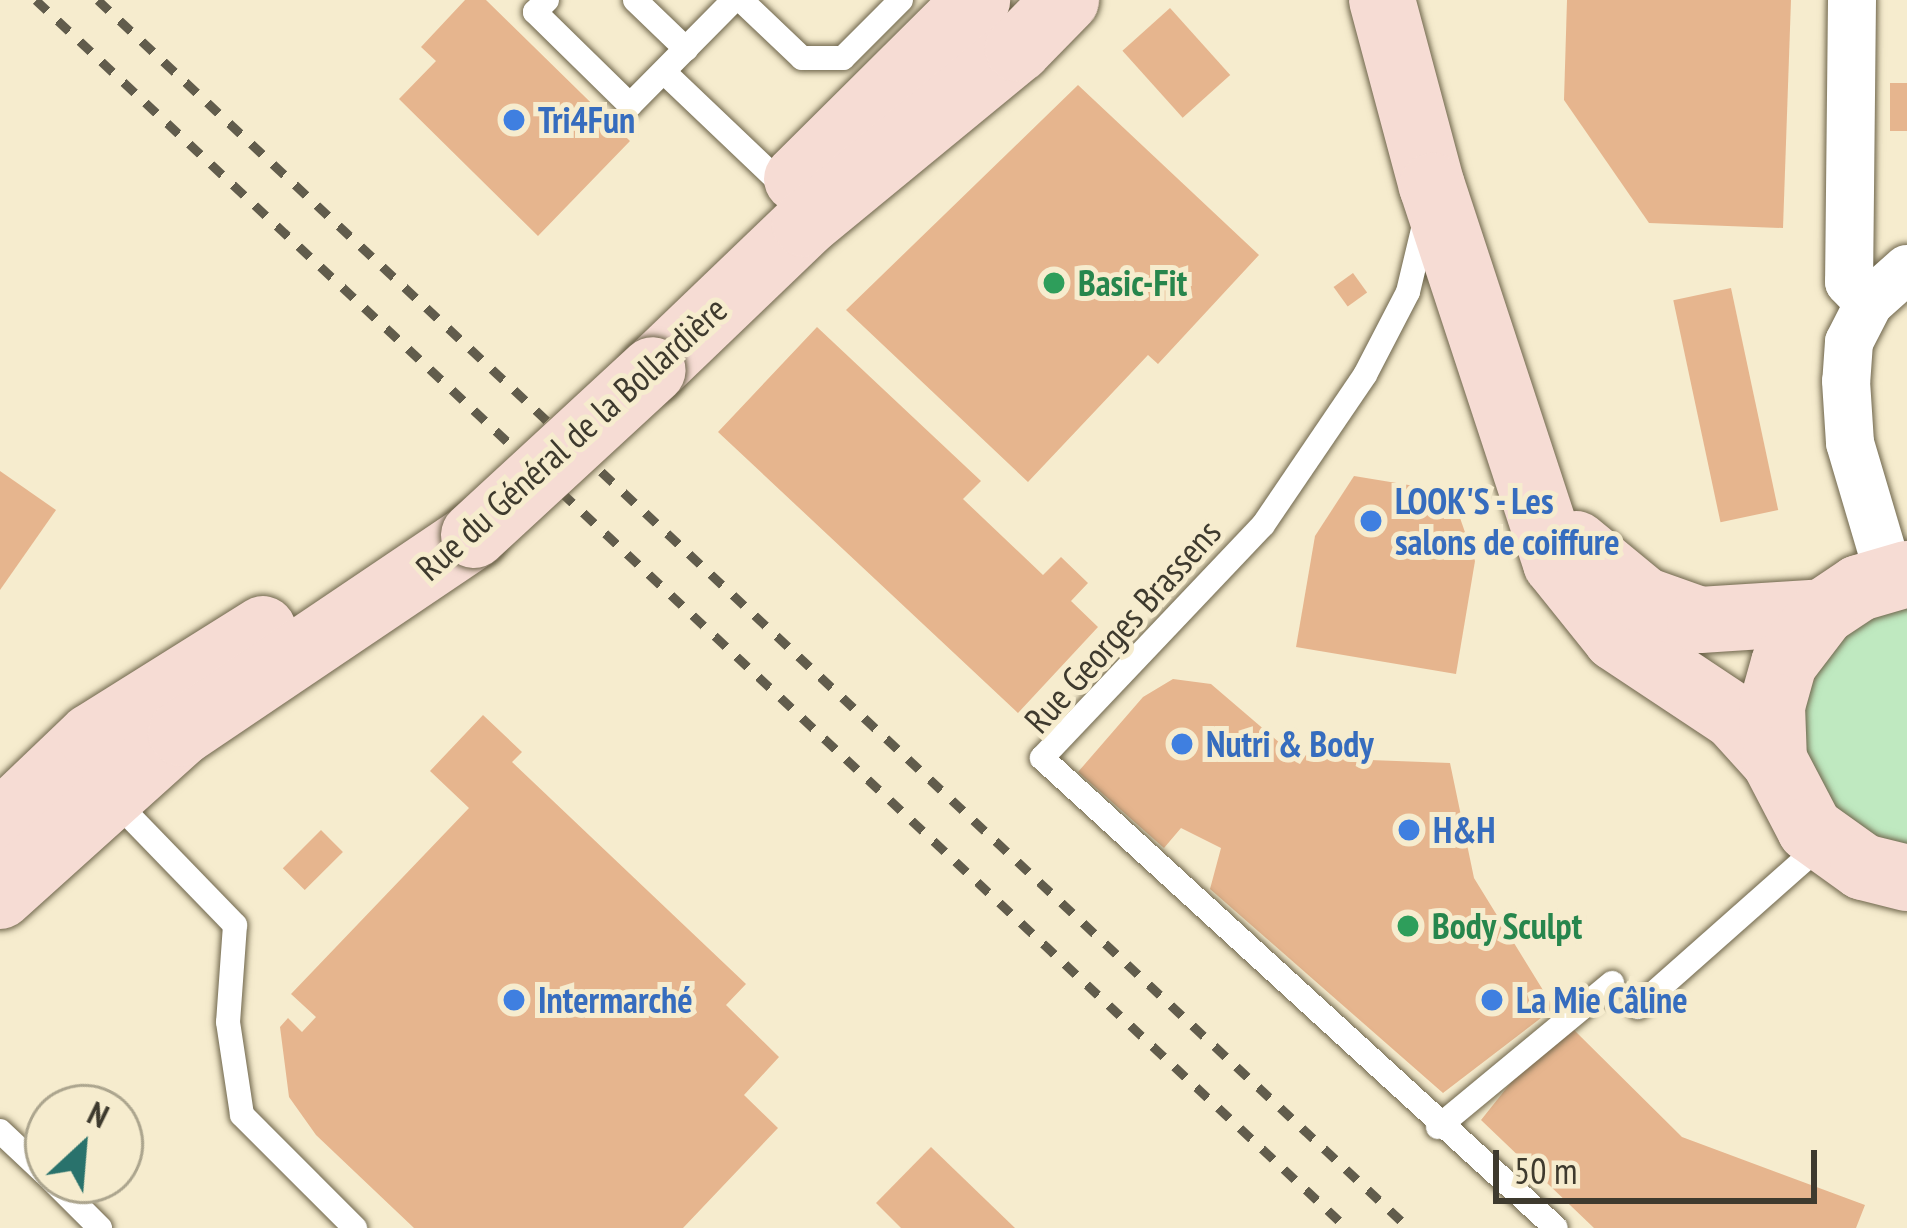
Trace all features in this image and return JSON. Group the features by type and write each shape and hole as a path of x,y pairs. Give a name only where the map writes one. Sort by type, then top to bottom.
{"main road":[{"name":"Rue du Général de la Bollardière","path":"0,896 153,691 382,560 463,521 796,207 977,0"},
{"name":"Rue du Général de la Bollardière","path":"796,207 1018,49 1066,0"},
{"path":"1379,15 1556,563 1586,608 1649,664 1735,717 1774,760 1794,808 1824,843 1862,867 1907,878"},
{"path":"1526,479 1573,541 1644,600 1700,620 1822,612 1898,576"},
{"path":"1774,760 1772,706 1784,663 1822,612"},
{"name":"Rue du Général de la Bollardière","path":"0,824 91,773"}],"street":[{"path":"1852,0 1849,282 1869,303"},
{"path":"1898,576 1850,443 1849,342 1869,303 1907,269"}],"lane":[{"path":"547,0 535,12 630,105 737,0 802,58 843,58 901,0"},
{"path":"635,0 686,49"},
{"path":"664,72 796,207 1005,0"},
{"name":"Rue Georges Brassens","path":"1432,186 1408,292 1335,420 1263,525 1042,758 1438,1127 1556,1228"},
{"path":"91,773 235,925 228,1022 242,1114 355,1228"},
{"path":"1639,1007 1824,843"},
{"path":"1438,1127 1612,983"},
{"path":"0,1130 24,1153"},
{"path":"76,1204 100,1228"}],"green space":[{"path":"1907,604 1907,849 1842,820 1803,754 1802,709 1827,650 1871,614"}],"building":[{"name":"Tri4Fun","path":"465,0 486,0 630,141 538,236 399,99 436,61 421,47"},
{"path":"1567,0 1791,0 1783,228 1649,223 1564,100"},
{"path":"1170,8 1230,75 1183,118 1122,51"},
{"path":"1890,83 1907,83 1907,131 1890,131"},
{"name":"Basic-Fit","path":"1078,85 1259,255 1158,364 1148,355 1028,482 846,310"},
{"path":"1353,273 1367,292 1348,307 1334,287"},
{"path":"1731,288 1778,510 1720,522 1673,300"},
{"path":"817,327 981,481 963,499 1043,575 1061,557 1088,583 1071,601 1098,627 1018,713 718,432"},
{"path":"0,471 56,510 0,590"},
{"path":"1354,476 1451,492 1475,561 1456,674 1296,647 1315,536"},
{"path":"1173,679 1211,684 1281,744 1316,758 1450,763 1474,878 1554,1008 1443,1093 1210,889 1221,848 1181,828 1164,848 1078,772 1143,697"},
{"name":"Intermarché","path":"483,715 522,752 512,762 746,984 726,1005 779,1057 744,1095 778,1128 683,1228 414,1228 316,1135 289,1097 280,1027 288,1018 302,1032 316,1017 291,994 469,808 430,771"},
{"path":"321,830 343,852 305,890 283,868"},
{"path":"1571,1027 1682,1137 1865,1205 1856,1228 1594,1228 1481,1120 1525,1065"},
{"path":"931,1147 1015,1228 901,1228 876,1203"}],"railway":[{"path":"36,0 1347,1228"},
{"path":"98,0 1409,1228"}],"place":[{"name":"Tri4Fun","path":"514,120"},
{"name":"Basic-Fit","path":"1054,283"},
{"name":"LOOK'S - Les salons de coiffure","path":"1371,521"},
{"name":"Nutri & Body","path":"1182,744"},
{"name":"H&H","path":"1409,830"},
{"name":"Body Sculpt","path":"1408,926"},
{"name":"Intermarché","path":"514,1000"},
{"name":"La Mie Câline","path":"1492,1000"}]}
